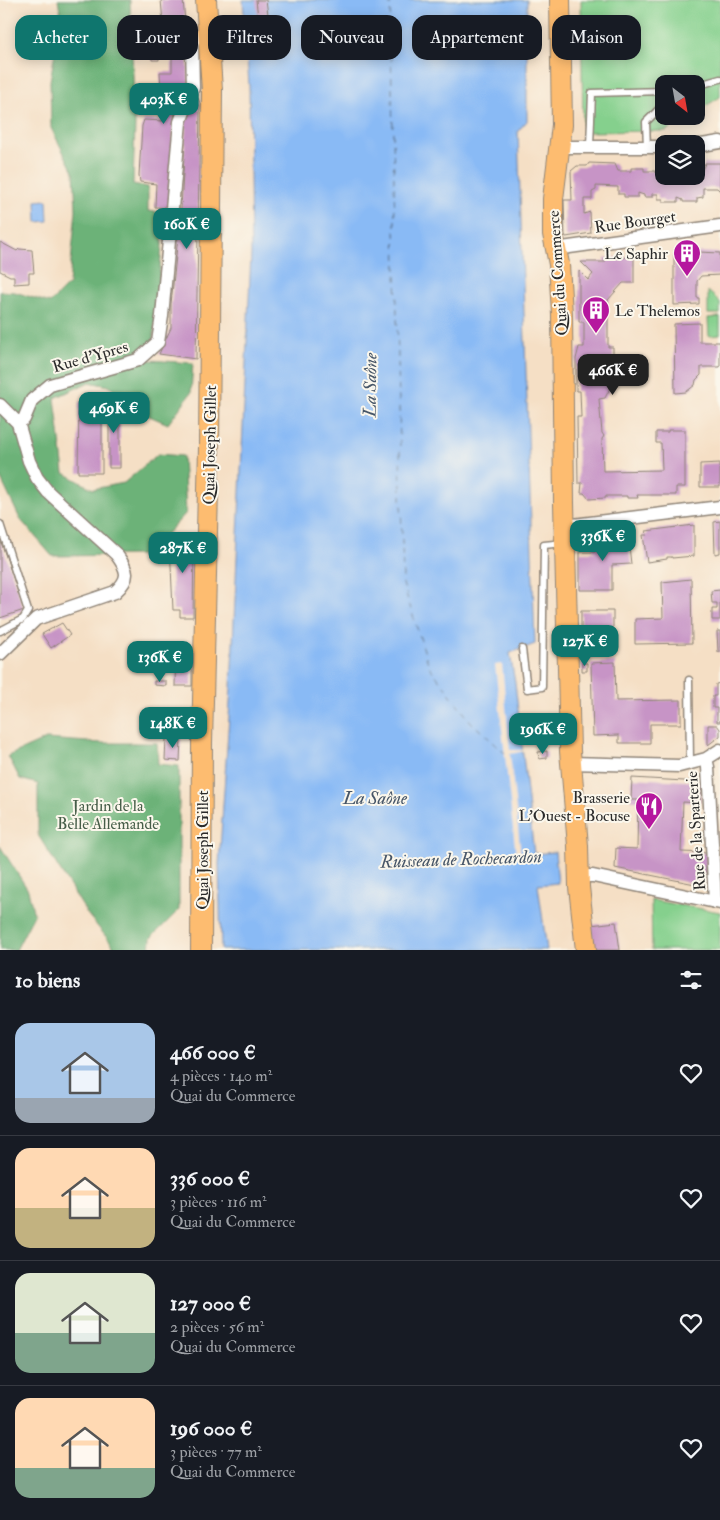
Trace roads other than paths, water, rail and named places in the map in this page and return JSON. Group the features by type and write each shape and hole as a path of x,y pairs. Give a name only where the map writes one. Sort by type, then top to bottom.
{"main road":[{"name":"Quai Joseph Gillet","path":"202,950 202,743 209,447 212,100 201,37 206,0"},
{"name":"Quai du Commerce","path":"560,0 562,126 553,198 553,234 559,264 562,314 571,763 578,846 578,876 586,950"}],"street":[{"name":"Rue d'Ypres","path":"18,423 24,419 32,400 50,385 138,360 158,342 180,122 193,88 192,44 201,37"},
{"path":"705,144 720,142"},
{"path":"559,147 655,147"},
{"name":"Rue Bourget","path":"555,249 720,226"},
{"path":"0,404 18,423 29,461 37,478 48,492 116,554 124,564 127,576 123,585 115,592 36,618 0,654"},
{"path":"565,535 720,508"},
{"path":"571,763 679,766 706,759 720,750"},
{"name":"Rue de la Sparterie","path":"706,759 718,902"},
{"path":"578,876 593,876 718,902"}],"lane":[{"path":"705,83 720,79"},
{"path":"590,146 592,93 655,91"},
{"path":"647,147 646,122 655,113"},
{"path":"0,524 28,611 24,619 0,631"},
{"path":"522,648 527,689 542,686 544,545 565,535"},
{"path":"689,680 690,763"}],"water":[{"name":"La Saône","path":"243,0 527,0 527,15 412,15 412,60 527,60 527,121 518,131 535,644 510,653 534,854 555,852 558,883 538,885 547,950 221,950 219,864 231,687 251,254 247,60 291,60 291,15 244,15"},
{"path":"47,200 48,221 37,222 36,201"}],"place":[{"name":"Le Saphir","path":"687,277"},
{"name":"Le Thelemos","path":"596,334"},
{"name":"Brasserie L'Ouest - Bocuse","path":"649,830"}],"park label":[{"name":"Jardin de la Belle Allemande","path":"108,814"}],"water label":[{"name":"Ruisseau de Rochecardon","path":"461,859"}]}
